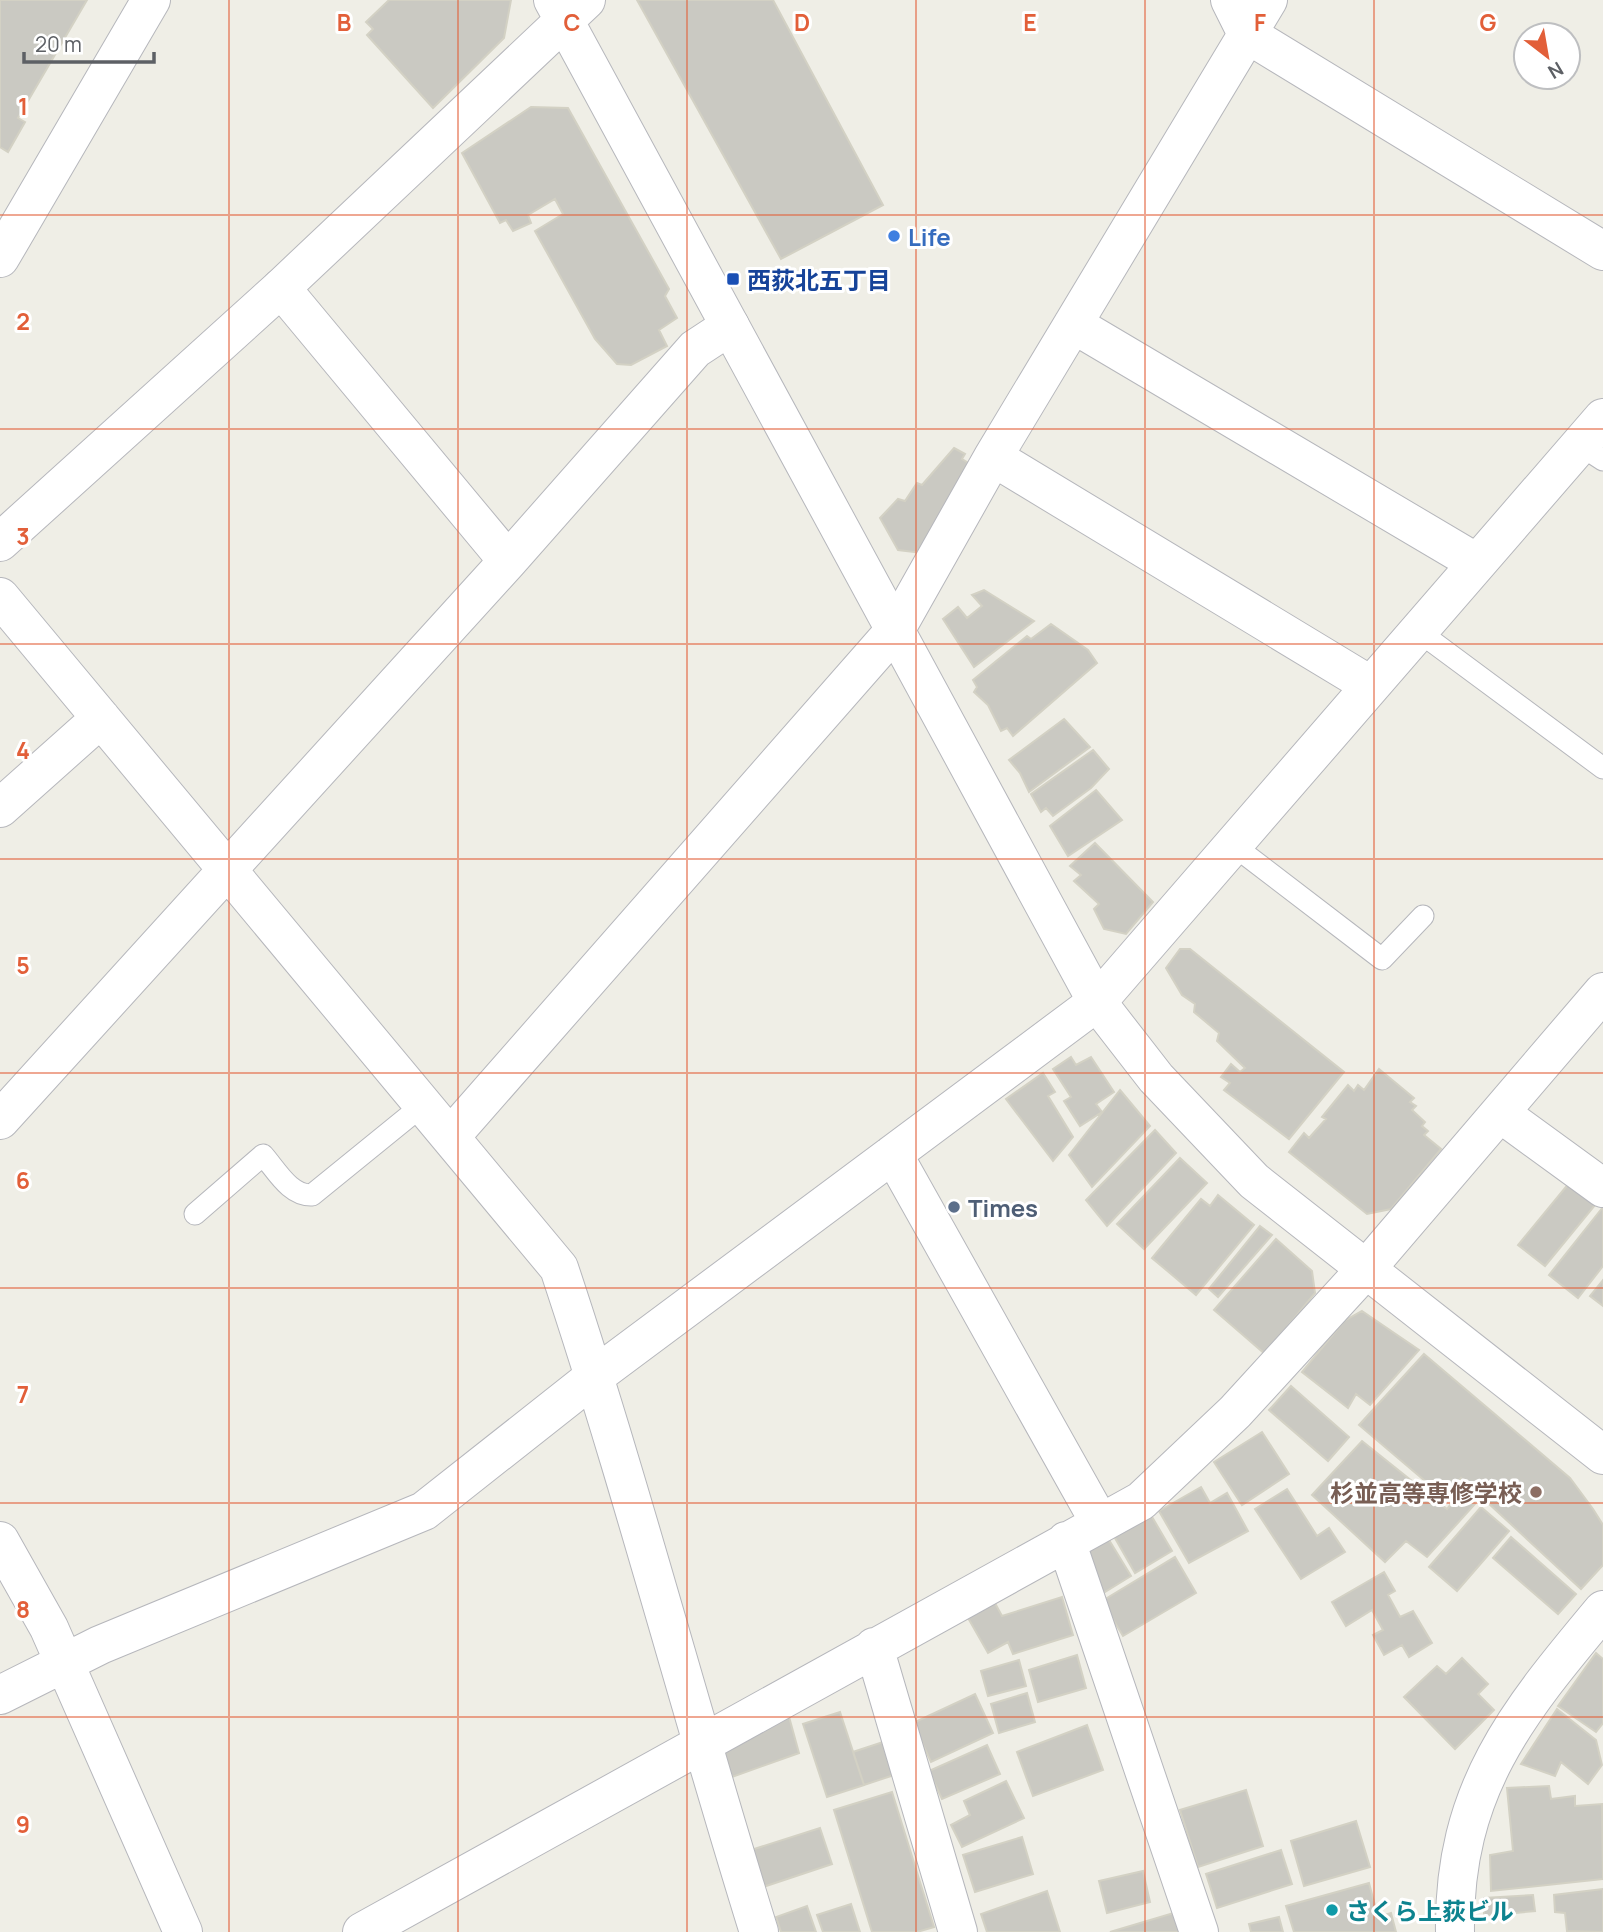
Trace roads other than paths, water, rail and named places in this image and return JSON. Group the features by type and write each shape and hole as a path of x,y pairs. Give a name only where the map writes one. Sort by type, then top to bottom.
{"street":[{"path":"0,258 151,0"},
{"path":"1230,0 1247,34 1603,251"},
{"path":"451,1136 896,629 993,457 1268,0"},
{"path":"0,542 281,288 568,7 730,326 1097,1002 1156,1078 1254,1181 1603,1455"},
{"path":"281,288 508,561"},
{"path":"1073,324 1477,563"},
{"path":"0,1120 508,561 695,349 730,326"},
{"path":"0,1695 100,1645 424,1511 595,1376 1097,1002 1477,563 1595,441"},
{"path":"993,457 1370,685"},
{"path":"0,597 229,868 559,1268 595,1376 700,1743 759,1932"},
{"path":"0,808 101,718"},
{"path":"362,1932 1141,1501 1235,1412 1366,1269 1603,992"},
{"path":"1500,1113 1603,1188"},
{"path":"893,1154 1100,1522"},
{"path":"0,1541 65,1662 183,1932"},
{"path":"1066,1541 1199,1932"},
{"path":"1455,1932 1459,1858 1469,1817 1489,1767 1512,1726 1542,1683 1603,1610"},
{"path":"874,1647 958,1932"}],"lane":[{"path":"1418,631 1603,768"},
{"path":"1233,845 1382,959 1423,916"},
{"path":"195,1214 263,1156 293,1191 300,1196 312,1195 424,1104"}],"place":[{"name":"Life","path":"894,236"},
{"name":"西荻北五丁目","path":"733,279"},
{"name":"Times","path":"954,1207"},
{"name":"杉並高等専修学校","path":"1536,1492"},
{"name":"さくら上荻ビル","path":"1332,1910"}]}
